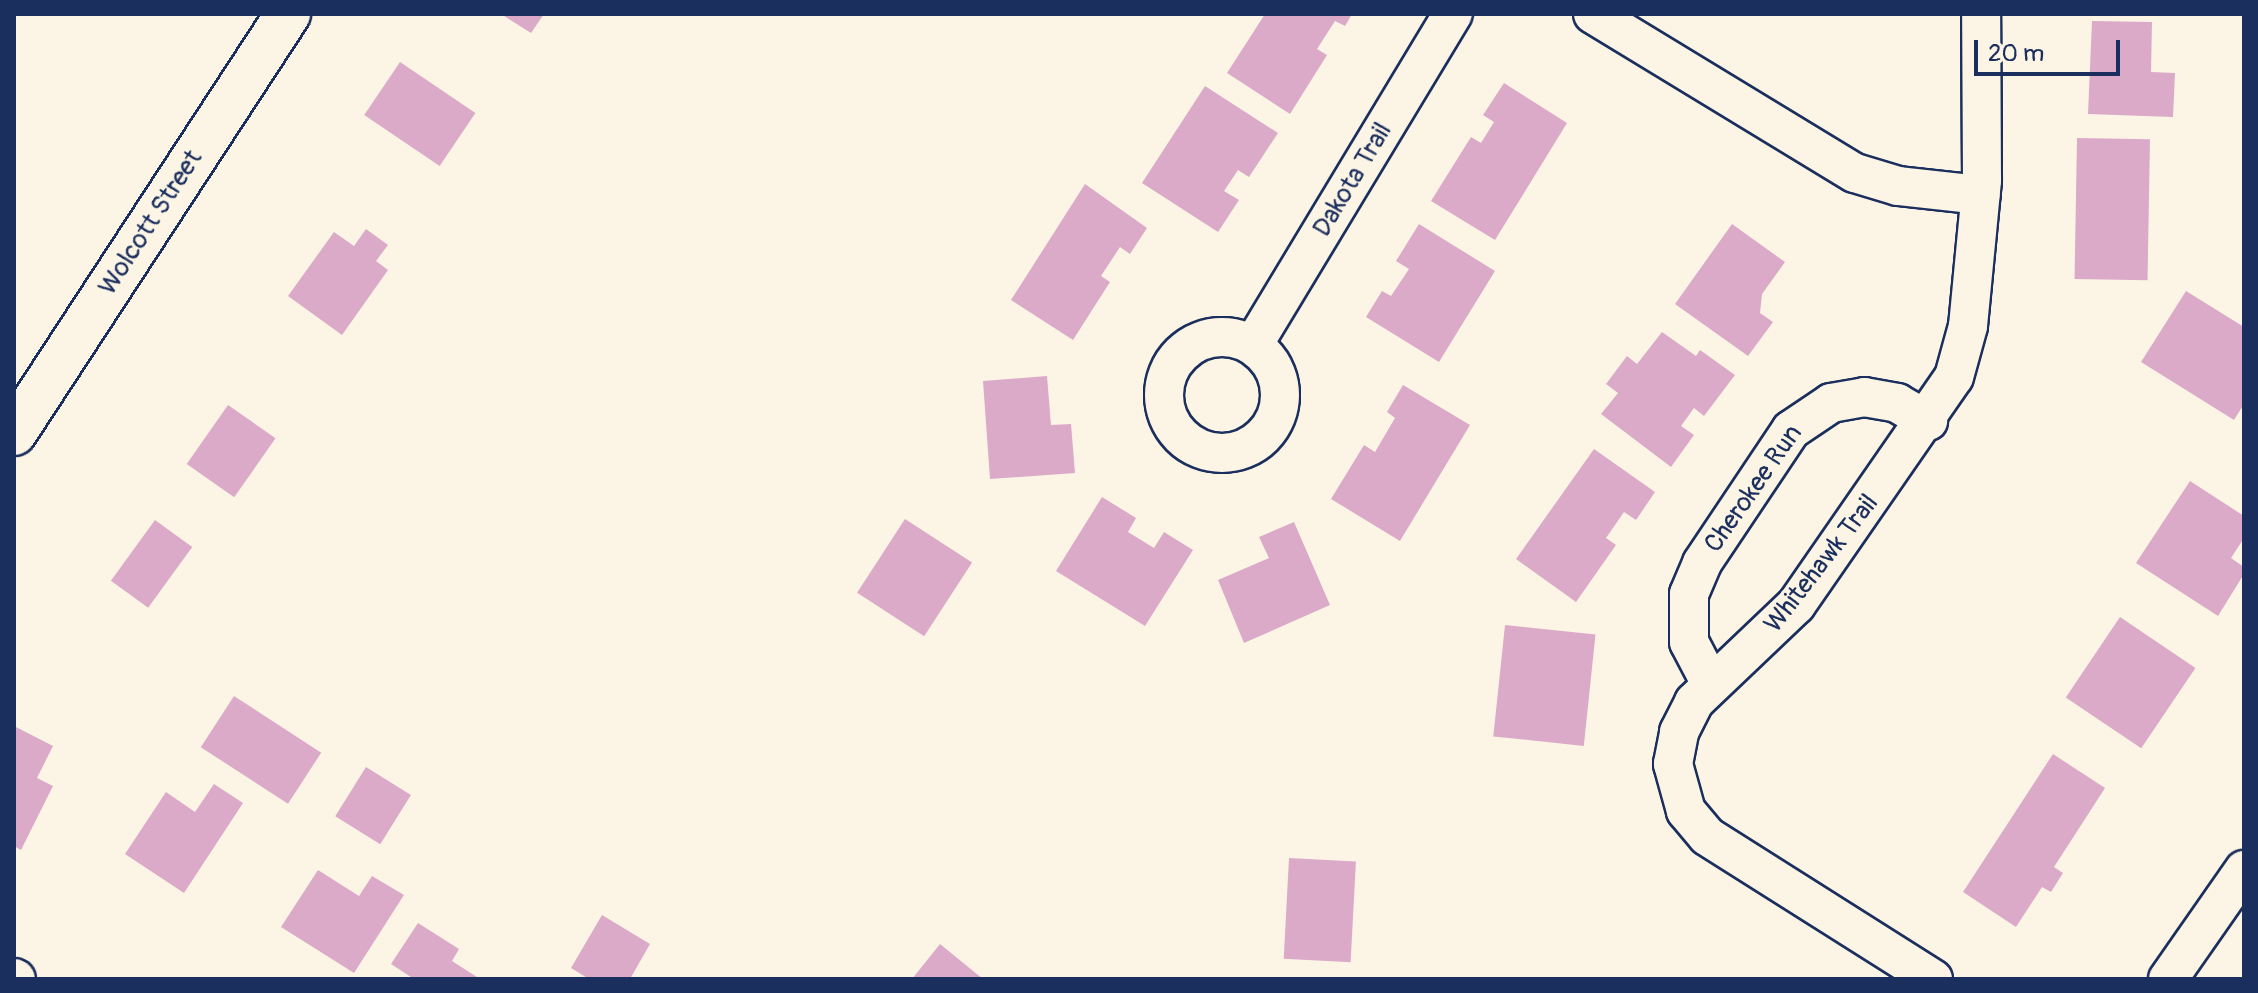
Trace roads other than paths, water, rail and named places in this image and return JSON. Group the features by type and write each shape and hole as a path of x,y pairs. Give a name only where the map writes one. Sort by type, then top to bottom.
{"main road":[{"name":"Wolcott Street","path":"14,433 288,14"}],"street":[{"name":"Dakota Trail","path":"1253,345 1453,14"},
{"path":"1593,14 1855,173 1898,186 1981,195"},
{"name":"Whitehawk Trail","path":"1933,979 1719,846 1695,824 1675,781 1674,748 1685,716 1711,684 1796,605 1928,421 1961,358 1981,195 1981,14"},
{"name":"Cherokee Run","path":"1711,684 1689,642 1689,594 1702,563 1791,430 1831,403 1864,397 1897,403 1928,421"},
{"path":"2168,979 2244,870"}]}
